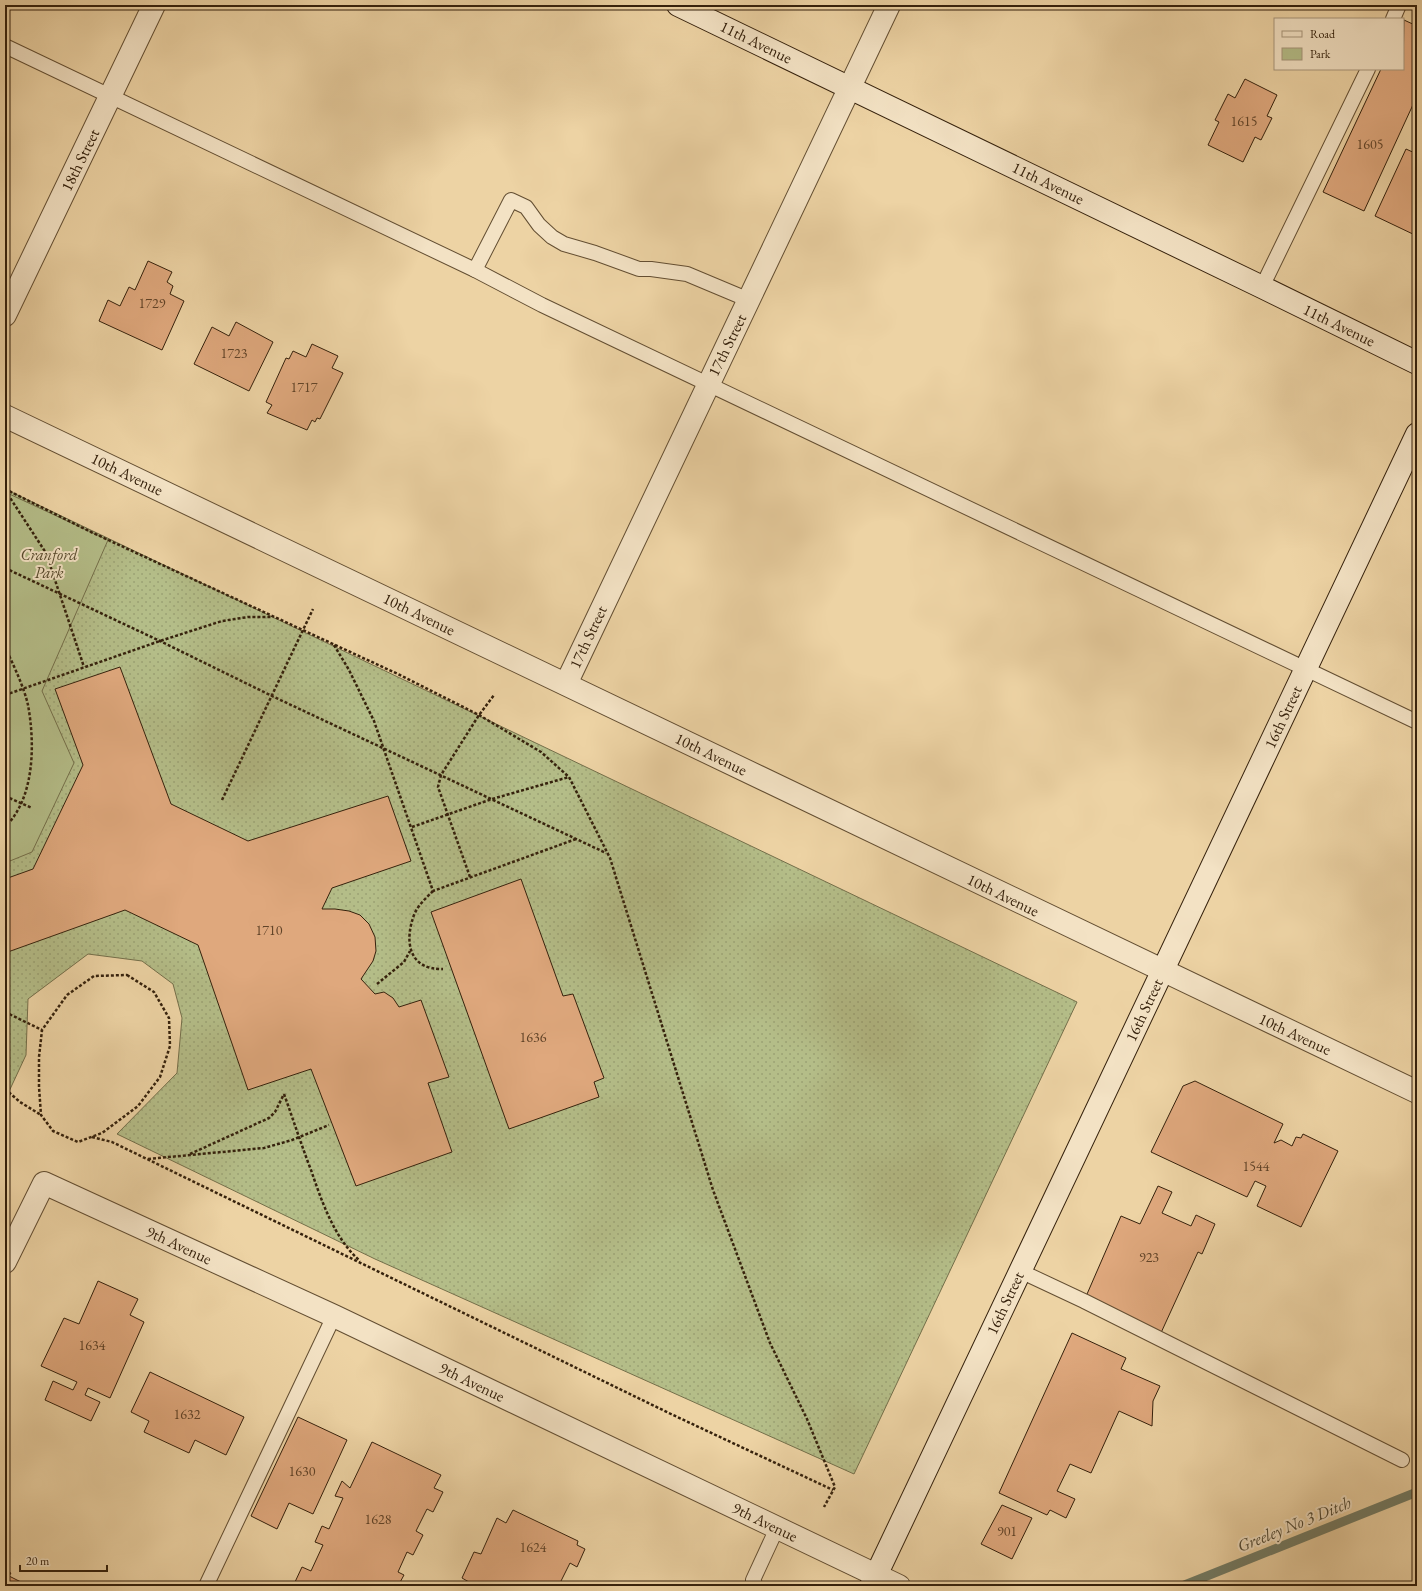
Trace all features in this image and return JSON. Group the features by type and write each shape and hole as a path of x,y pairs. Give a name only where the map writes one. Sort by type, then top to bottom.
{"street":[{"name":"18th Street","path":"5,315 154,5"},
{"name":"11th Avenue","path":"678,5 1417,363"},
{"name":"17th Street","path":"566,684 889,5"},
{"name":"10th Avenue","path":"5,416 1417,1092"},
{"name":"16th Street","path":"874,1581 1417,434"},
{"name":"9th Avenue","path":"5,1262 44,1183 334,1316 777,1528 874,1581 899,1586"}],"lane":[{"path":"1393,18 1399,5"},
{"path":"5,46 475,270 542,305 1417,722"},
{"path":"1262,287 1368,70"},
{"path":"475,270 511,200 526,206 539,224 552,237 564,244 596,253 639,269 651,269 687,274 749,300"},
{"path":"1020,1271 1084,1301 1402,1460"},
{"path":"206,1586 334,1316"},
{"path":"756,1586 753,1580 777,1528"}],"path":[{"path":"5,489 46,553 84,667"},
{"path":"5,489 91,532 400,675 479,715 541,752 569,777 607,853 713,1190 770,1343 807,1419 834,1489"},
{"path":"5,568 272,696 607,853"},
{"path":"222,800 313,609"},
{"path":"5,695 222,621 248,617 274,617"},
{"path":"334,645 349,670 371,714 385,749 433,891"},
{"path":"5,647 28,704 31,759 28,782 22,804 5,827"},
{"path":"470,877 438,787 441,775 479,715 494,695"},
{"path":"412,828 492,799 569,777"},
{"path":"5,796 32,808"},
{"path":"377,984 404,962 410,951 410,932 414,914 423,900 433,891 576,838"},
{"path":"410,951 418,962 432,969 443,969"},
{"path":"5,1089 20,1102 41,1115 53,1131 78,1142 102,1133 138,1106 160,1076 170,1046 169,1018 154,992 127,975 94,976 67,995 42,1030 39,1057 41,1115"},
{"path":"5,1012 42,1030"},
{"path":"188,1155 269,1118 275,1112 284,1094 324,1205 337,1231 351,1253 363,1264"},
{"path":"147,1159 264,1148 299,1137 329,1125"},
{"path":"92,1137 112,1142 671,1414 834,1489"},
{"path":"824,1507 834,1489"}],"green space":[{"path":"5,489 1077,1002 854,1474 375,1259 117,1134 177,1073 182,1018 173,984 142,961 88,954 28,999 26,1055 5,1100"},
{"name":"Cranford Park","path":"5,492 108,540 42,691 74,763 32,852 5,863"}],"building":[{"path":"1404,20 1417,26 1417,96 1364,211 1323,192 1381,70 1404,70"},
{"path":"1245,79 1277,95 1267,116 1272,118 1261,140 1255,137 1243,162 1208,145 1219,122 1215,120 1228,94 1235,98"},
{"path":"1406,149 1417,154 1417,236 1375,216"},
{"path":"148,261 172,272 167,282 173,286 170,294 184,301 162,350 99,321 108,300 120,306 129,287 135,290"},
{"path":"236,322 273,342 249,391 194,364 212,327 229,336"},
{"path":"312,344 338,356 332,368 343,373 320,419 317,418 315,422 312,420 307,430 267,413 272,405 266,402 286,358 289,359 293,351 306,357"},
{"path":"120,667 171,804 248,841 388,796 411,861 332,888 322,909 349,911 360,915 369,924 375,937 376,951 373,961 361,979 375,994 384,992 393,998 399,1007 421,1000 449,1077 428,1083 452,1152 356,1186 311,1069 248,1090 198,945 125,910 5,953 5,879 33,869 83,765 55,689"},
{"path":"521,879 563,996 573,994 604,1078 594,1082 599,1097 509,1129 431,912"},
{"path":"1195,1081 1283,1124 1274,1143 1281,1140 1292,1146 1296,1137 1301,1138 1303,1134 1338,1151 1301,1227 1257,1206 1266,1186 1255,1181 1247,1197 1151,1152 1183,1086"},
{"path":"1158,1186 1172,1192 1162,1213 1191,1226 1196,1215 1215,1224 1202,1254 1198,1252 1160,1335 1084,1301 1121,1216 1140,1224"},
{"path":"98,1281 138,1299 130,1315 144,1322 110,1398 88,1388 85,1395 100,1402 91,1421 45,1400 53,1381 73,1390 77,1382 41,1366 64,1318 79,1324"},
{"path":"1072,1333 1126,1358 1121,1369 1160,1386 1153,1401 1152,1426 1119,1411 1091,1473 1070,1464 1057,1491 1075,1499 1066,1518 1050,1510 1047,1515 999,1493"},
{"path":"150,1372 244,1417 226,1455 195,1440 189,1453 144,1432 149,1421 131,1412"},
{"path":"298,1417 347,1440 313,1514 289,1503 277,1529 251,1516"},
{"path":"372,1442 441,1475 434,1488 443,1492 433,1512 427,1509 416,1531 423,1535 413,1555 407,1552 398,1572 404,1575 398,1586 302,1586 295,1582 302,1567 311,1571 323,1545 315,1542 322,1526 329,1529 343,1498 335,1496 342,1481 350,1488"},
{"path":"1002,1505 1032,1518 1012,1559 981,1544"},
{"path":"513,1510 578,1541 577,1545 585,1549 577,1567 570,1563 559,1585 561,1586 467,1586 469,1582 462,1578 474,1552 481,1554 497,1518 506,1523"},
{"path":"5,1571 11,1573 9,1576 29,1586 5,1586"}],"waterway":[{"name":"Greeley No 3 Ditch","path":"1182,1586 1417,1492"}]}
